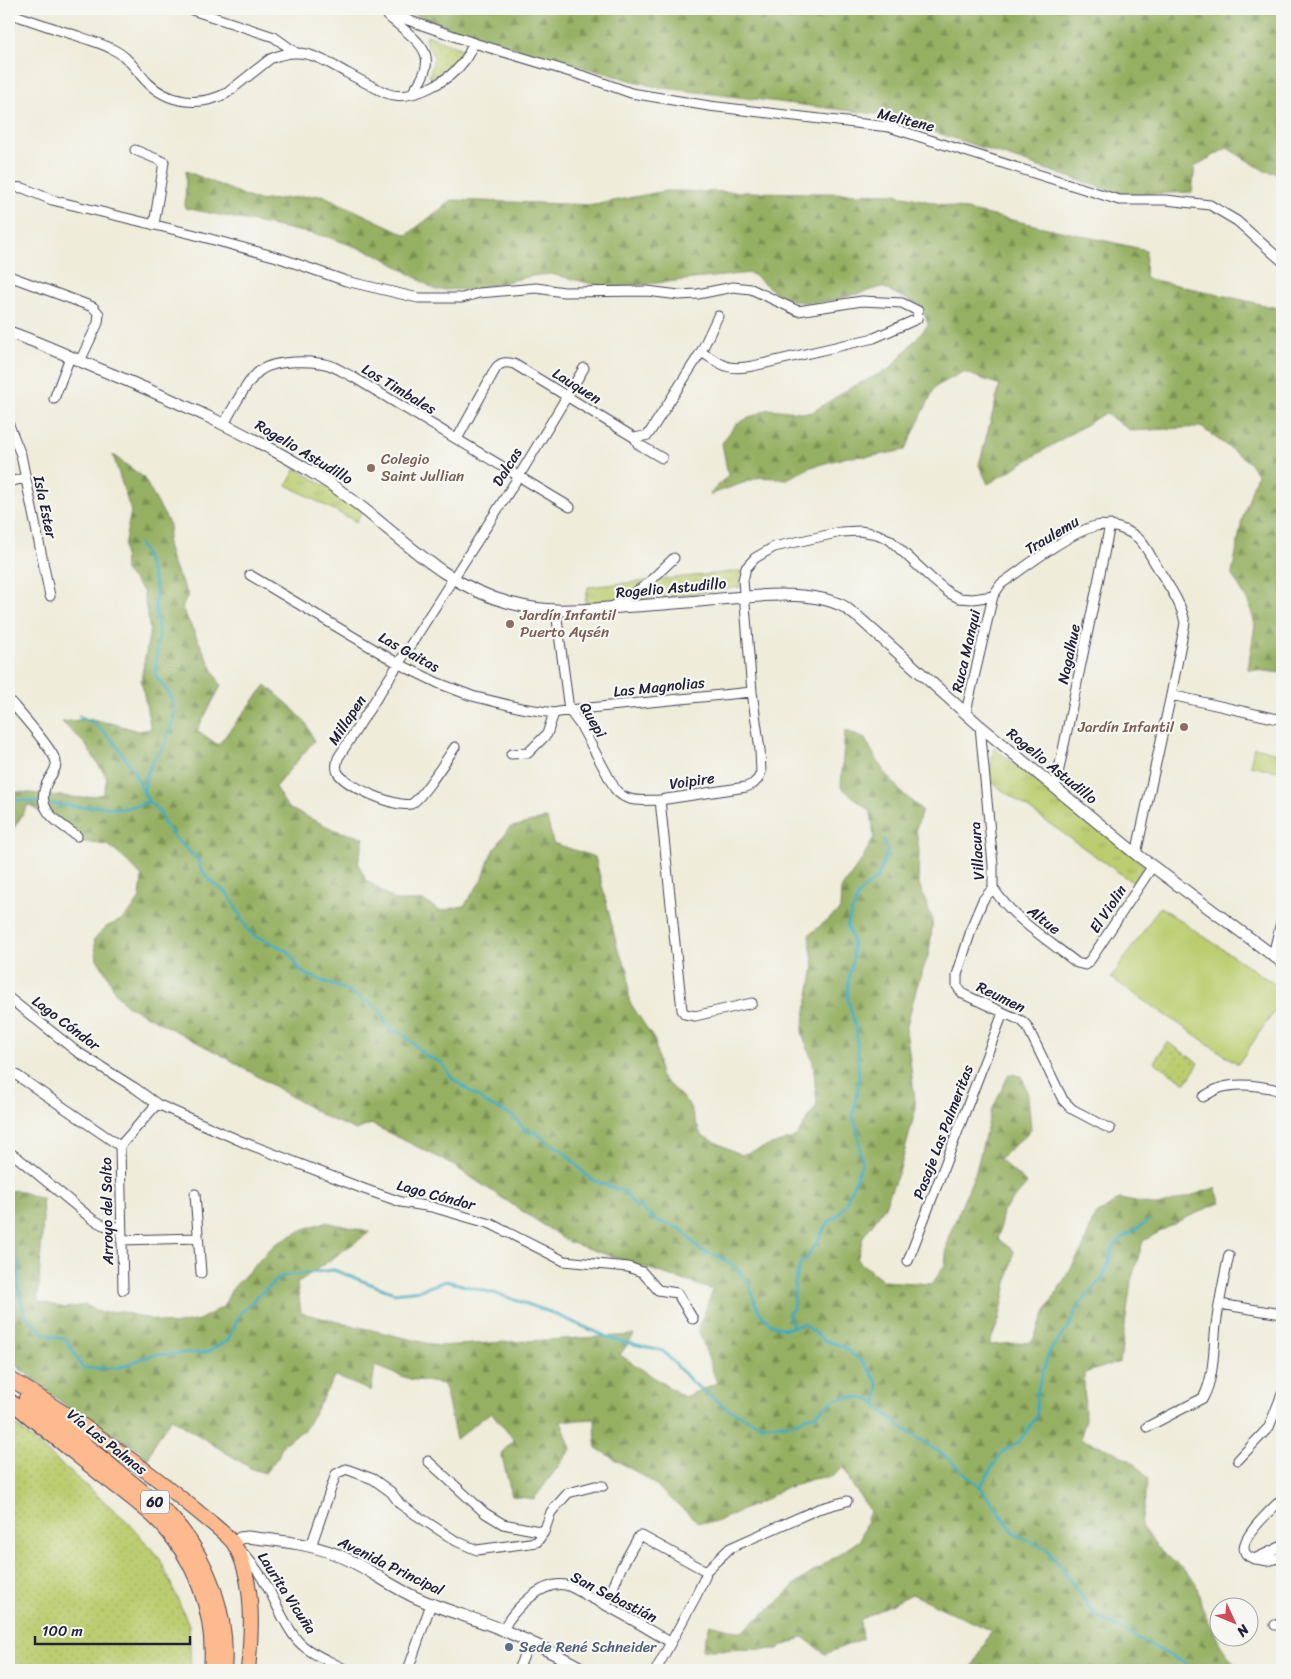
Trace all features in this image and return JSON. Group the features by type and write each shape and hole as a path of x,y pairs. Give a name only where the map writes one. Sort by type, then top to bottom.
{"highway":[{"path":"9,1378 129,1458 186,1502 233,1542 243,1568 250,1602 251,1624 248,1670"},
{"name":"Vía Las Palmas","path":"9,1384 136,1485 184,1533 202,1562 216,1594 223,1629 224,1670"},
{"name":"Vía Las Palmas","path":"9,1400 156,1518 176,1543 192,1570 204,1601 211,1634 211,1670"}],"street":[{"path":"189,9 274,37 295,52"},
{"path":"379,10 415,40 424,51 428,61 425,74 411,94"},
{"name":"Melitene","path":"379,10 474,43 587,77 631,93 709,106 889,126 1118,200 1166,200 1210,206 1237,221 1282,261"},
{"path":"9,13 109,47 130,61 145,80 158,91 166,96 184,101 202,101 219,97 227,93 270,59 295,52 317,56 392,96 404,96 425,90 452,74 464,61 474,43"},
{"path":"135,150 164,162 154,225"},
{"path":"9,187 24,188 52,200 278,257 346,281 418,298 462,298 479,293 536,288 564,292 647,291 679,295 698,294 733,287 751,289 798,311 862,301 902,303 918,311 917,319 874,338 740,368 728,368 701,352"},
{"path":"9,276 93,307 99,314 98,323 75,359 54,399"},
{"path":"635,438 648,435 701,352 718,316"},
{"name":"Rogelio Astudillo","path":"9,332 189,407 224,424 322,478 352,499 419,556 452,579 479,593 509,603 556,611 575,611 743,596 800,596 826,600 843,606 858,617 980,726 1152,867 1278,959"},
{"name":"Los Timbales","path":"224,424 252,379 260,370 274,364 288,362 329,365 353,377 570,507"},
{"name":"Lauquen","path":"457,439 496,368 503,363 514,364 635,438 638,444 662,458"},
{"name":"Dalcas","path":"452,579 519,476 584,368"},
{"name":"Isla Ester","path":"9,425 21,455 50,596"},
{"path":"9,482 25,478"},
{"path":"1110,525 1130,533 1140,540 1177,599 1185,623 1172,695 1136,854"},
{"name":"Traulemu","path":"993,596 1002,584 1078,533 1097,526 1110,525"},
{"name":"Nagalhue","path":"1055,788 1110,525"},
{"path":"743,596 743,580 746,568 754,558 774,547 841,532 860,531 877,534 890,540 932,579 949,593 959,598 973,600 993,596"},
{"path":"612,608 646,585 674,558"},
{"name":"Las Gaitas","path":"250,575 399,664 438,683 472,696 520,708 554,713 569,710"},
{"name":"Millapen","path":"452,579 338,758 336,767 338,773 346,780 372,795 403,804 411,804 420,796 455,746"},
{"name":"Voipire","path":"743,596 761,772 758,779 746,787 660,800 680,1006 685,1014 695,1016 752,1003"},
{"name":"Ruca Manqui","path":"966,712 993,596"},
{"name":"Quepi","path":"556,611 569,710 581,726 620,795 634,801 660,800"},
{"name":"Las Magnolias","path":"569,710 752,692"},
{"path":"1172,695 1282,720"},
{"path":"9,700 56,762 55,768 45,786 44,808 58,822 77,836"},
{"path":"511,754 528,753 546,734 554,713"},
{"name":"Villacura","path":"963,994 957,986 957,975 982,900 993,888 993,865 980,726"},
{"name":"El Violin","path":"1085,965 1091,959 1152,867"},
{"name":"Altue","path":"993,888 1002,902 1014,914 1077,963 1085,965"},
{"path":"1278,959 1282,918"},
{"name":"Reumen","path":"963,994 1022,1021 1027,1026 1062,1100 1072,1109 1110,1129"},
{"name":"Lago Cóndor","path":"9,998 76,1051 157,1104 243,1142 392,1199 432,1207 491,1224 564,1261 628,1267 642,1272 658,1290 677,1293 693,1319"},
{"name":"Pasaje Las Palmeritas","path":"908,1261 1003,1013"},
{"name":"Arroyo del Salto","path":"9,1070 120,1146 123,1290"},
{"path":"1203,1097 1219,1088 1234,1085 1263,1086 1282,1091"},
{"path":"120,1146 157,1104"},
{"path":"9,1152 92,1219 103,1225 121,1228"},
{"path":"195,1194 201,1273"},
{"path":"121,1240 198,1238"},
{"path":"1147,1427 1203,1398 1207,1391 1213,1368 1219,1304 1229,1255"},
{"path":"1219,1304 1282,1314"},
{"path":"1238,1460 1269,1427 1282,1394"},
{"path":"428,1461 485,1513 503,1524 544,1532"},
{"path":"311,1546 336,1474 346,1469 373,1479 391,1492 400,1504 413,1513 456,1542 477,1550 537,1542 544,1532 551,1512 568,1494 595,1486 603,1486"},
{"path":"1282,1499 1250,1534 1243,1545 1244,1551 1254,1559 1268,1561 1282,1557"},
{"path":"656,1670 705,1577 706,1571 730,1548 818,1509 847,1501"},
{"path":"606,1605 621,1568 639,1536 706,1571"},
{"name":"Avenida Principal","path":"233,1542 247,1537 311,1546 328,1551 351,1561 408,1594 503,1630 529,1643 541,1646 585,1670"},
{"name":"Laurita Vicuña","path":"233,1542 254,1565 298,1641 311,1651 346,1670"},
{"path":"1254,1559 1282,1546"},
{"name":"San Sebastián","path":"503,1630 508,1618 519,1606 540,1591 554,1585 566,1585 606,1605 670,1642"},
{"path":"408,1670 431,1604"},
{"path":"518,1670 529,1643"}],"green space":[{"path":"402,9 1282,9 1282,174 1265,171 1227,148 1195,166 1192,192 1123,195 884,115 656,87 466,35"},
{"path":"427,35 462,49 458,59 442,75 429,77 434,57 425,41"},
{"path":"186,171 258,201 322,195 407,235 452,200 593,205 665,191 895,194 1146,250 1145,278 1282,309 1282,673 1248,669 1255,625 1249,604 1232,574 1242,520 1257,474 1250,463 1201,427 1131,431 1105,413 988,484 979,465 1000,385 963,372 935,387 905,450 873,456 847,457 811,467 787,479 760,477 709,495 728,475 722,443 736,424 768,409 811,413 850,388 890,369 928,325 922,307 882,287 832,300 805,302 792,300 781,296 750,273 610,288 551,274 531,276 476,289 436,290 379,255 328,237 185,208"},
{"path":"113,455 143,477 170,525 167,544 172,563 188,595 182,608 221,686 197,730 218,745 266,685 306,723 314,741 275,787 288,808 335,830 364,838 358,863 366,880 396,901 424,901 440,911 464,906 483,878 491,854 509,828 547,818 553,843 595,857 618,950 628,970 629,1001 655,1041 660,1076 688,1103 701,1135 741,1155 796,1137 817,1105 813,1062 802,1033 814,967 809,935 840,910 841,889 861,861 874,837 871,812 841,787 845,730 865,739 881,767 900,791 922,810 916,829 919,851 918,882 933,920 929,953 917,986 906,1029 916,1108 900,1169 884,1208 863,1237 857,1260 883,1281 932,1284 945,1265 948,1238 976,1171 991,1112 1009,1074 1022,1076 1028,1095 1031,1130 999,1159 1027,1184 1003,1211 998,1239 1014,1251 999,1320 989,1345 1032,1342 1048,1307 1084,1246 1094,1217 1119,1199 1158,1206 1215,1188 1221,1202 1179,1221 1143,1241 1131,1281 1120,1362 1084,1373 1085,1423 1080,1439 1109,1449 1131,1461 1148,1478 1141,1526 1156,1546 1195,1580 1202,1607 1208,1620 1208,1646 1221,1646 1239,1670 971,1670 991,1631 912,1594 860,1620 862,1639 825,1654 803,1637 777,1649 702,1650 710,1624 741,1632 776,1604 794,1585 860,1540 870,1511 851,1483 844,1467 833,1476 812,1479 781,1489 767,1499 716,1522 698,1522 648,1479 596,1448 595,1419 561,1421 571,1449 534,1499 512,1496 501,1453 514,1440 491,1412 456,1439 444,1384 410,1379 375,1366 371,1391 335,1376 305,1429 283,1444 278,1457 265,1473 252,1469 171,1418 153,1446 147,1463 140,1450 75,1413 9,1360 9,1191 17,1190 42,1199 43,1218 38,1301 65,1308 86,1305 101,1313 119,1311 173,1325 199,1320 223,1307 232,1289 274,1245 304,1229 326,1222 370,1232 297,1283 301,1313 438,1346 634,1335 620,1355 684,1397 717,1383 698,1329 713,1290 569,1242 448,1162 371,1124 356,1130 325,1117 229,1059 126,1005 115,992 108,976 97,959 94,939 106,927 121,920 131,911 140,898 142,877 108,845 76,841 29,804 14,828 9,828 9,791 81,798 103,794 107,778 85,744 62,722 87,719 115,724 138,731 151,729 141,680 150,630 143,591 125,571 124,546 131,512"},
{"path":"296,468 363,510 356,522 287,485"},
{"path":"741,571 740,587 665,598 585,603 588,587"},
{"path":"1254,747 1282,754 1282,772 1250,765"},
{"path":"994,748 1145,866 1132,882 988,780"},
{"path":"1160,907 1282,989 1282,1000 1238,1064 1111,978"},
{"path":"1167,1042 1199,1063 1186,1083 1154,1062"},
{"path":"9,1419 128,1522 160,1559 189,1625 191,1670 9,1670"}],"waterway":[{"path":"139,544 144,552 156,586 155,607 159,635 155,667 156,676 170,694 175,708 165,745 155,757 147,773 144,793"},
{"path":"79,716 97,725 114,742 133,770 148,801 160,813 164,823 175,838 198,860 200,867 209,880 228,894 247,928 254,936 287,951 305,974 351,992 362,1000 374,1005 381,1011 385,1023 390,1029 403,1034 426,1056 441,1062 453,1079 489,1105 513,1116 527,1132 535,1132 550,1144 561,1149 590,1179 625,1192 633,1204 655,1220 680,1228 700,1250 724,1259 741,1273 750,1286 760,1313 771,1324 784,1329 804,1324 824,1340 842,1346 865,1364 875,1379 878,1387 877,1405"},
{"path":"9,799 39,802"},
{"path":"52,804 82,807 100,806 119,809 148,802"},
{"path":"793,1327 788,1313 793,1309 795,1282 800,1264 806,1259 829,1222 839,1214 845,1205 862,1163 858,1133 853,1116 859,1081 856,1029 848,1000 848,983 853,957 852,939 847,925 857,898 877,878 888,852 884,840"},
{"path":"980,1487 1002,1452 1019,1442 1034,1420 1037,1412 1036,1396 1049,1352 1068,1328 1077,1309 1103,1278 1114,1246 1148,1221"},
{"path":"9,1245 19,1264 18,1289 25,1315 45,1334 67,1340 82,1368 118,1368 152,1355 208,1352 228,1340 239,1315 261,1293 282,1276 334,1270 394,1293 420,1290 446,1281 501,1295 550,1312 612,1339 663,1351 693,1383 728,1409 761,1425 791,1424 816,1414 835,1399 864,1398 873,1402 897,1424 946,1457 980,1487 1015,1534 1047,1549 1096,1616 1186,1664 1191,1670"}],"place":[{"name":"Colegio Saint Jullian","path":"371,468"},
{"name":"Jardín Infantil Puerto Aysén","path":"510,624"},
{"name":"Jardín Infantil","path":"1184,727"},
{"name":"Sede René Schneider","path":"509,1647"}]}
